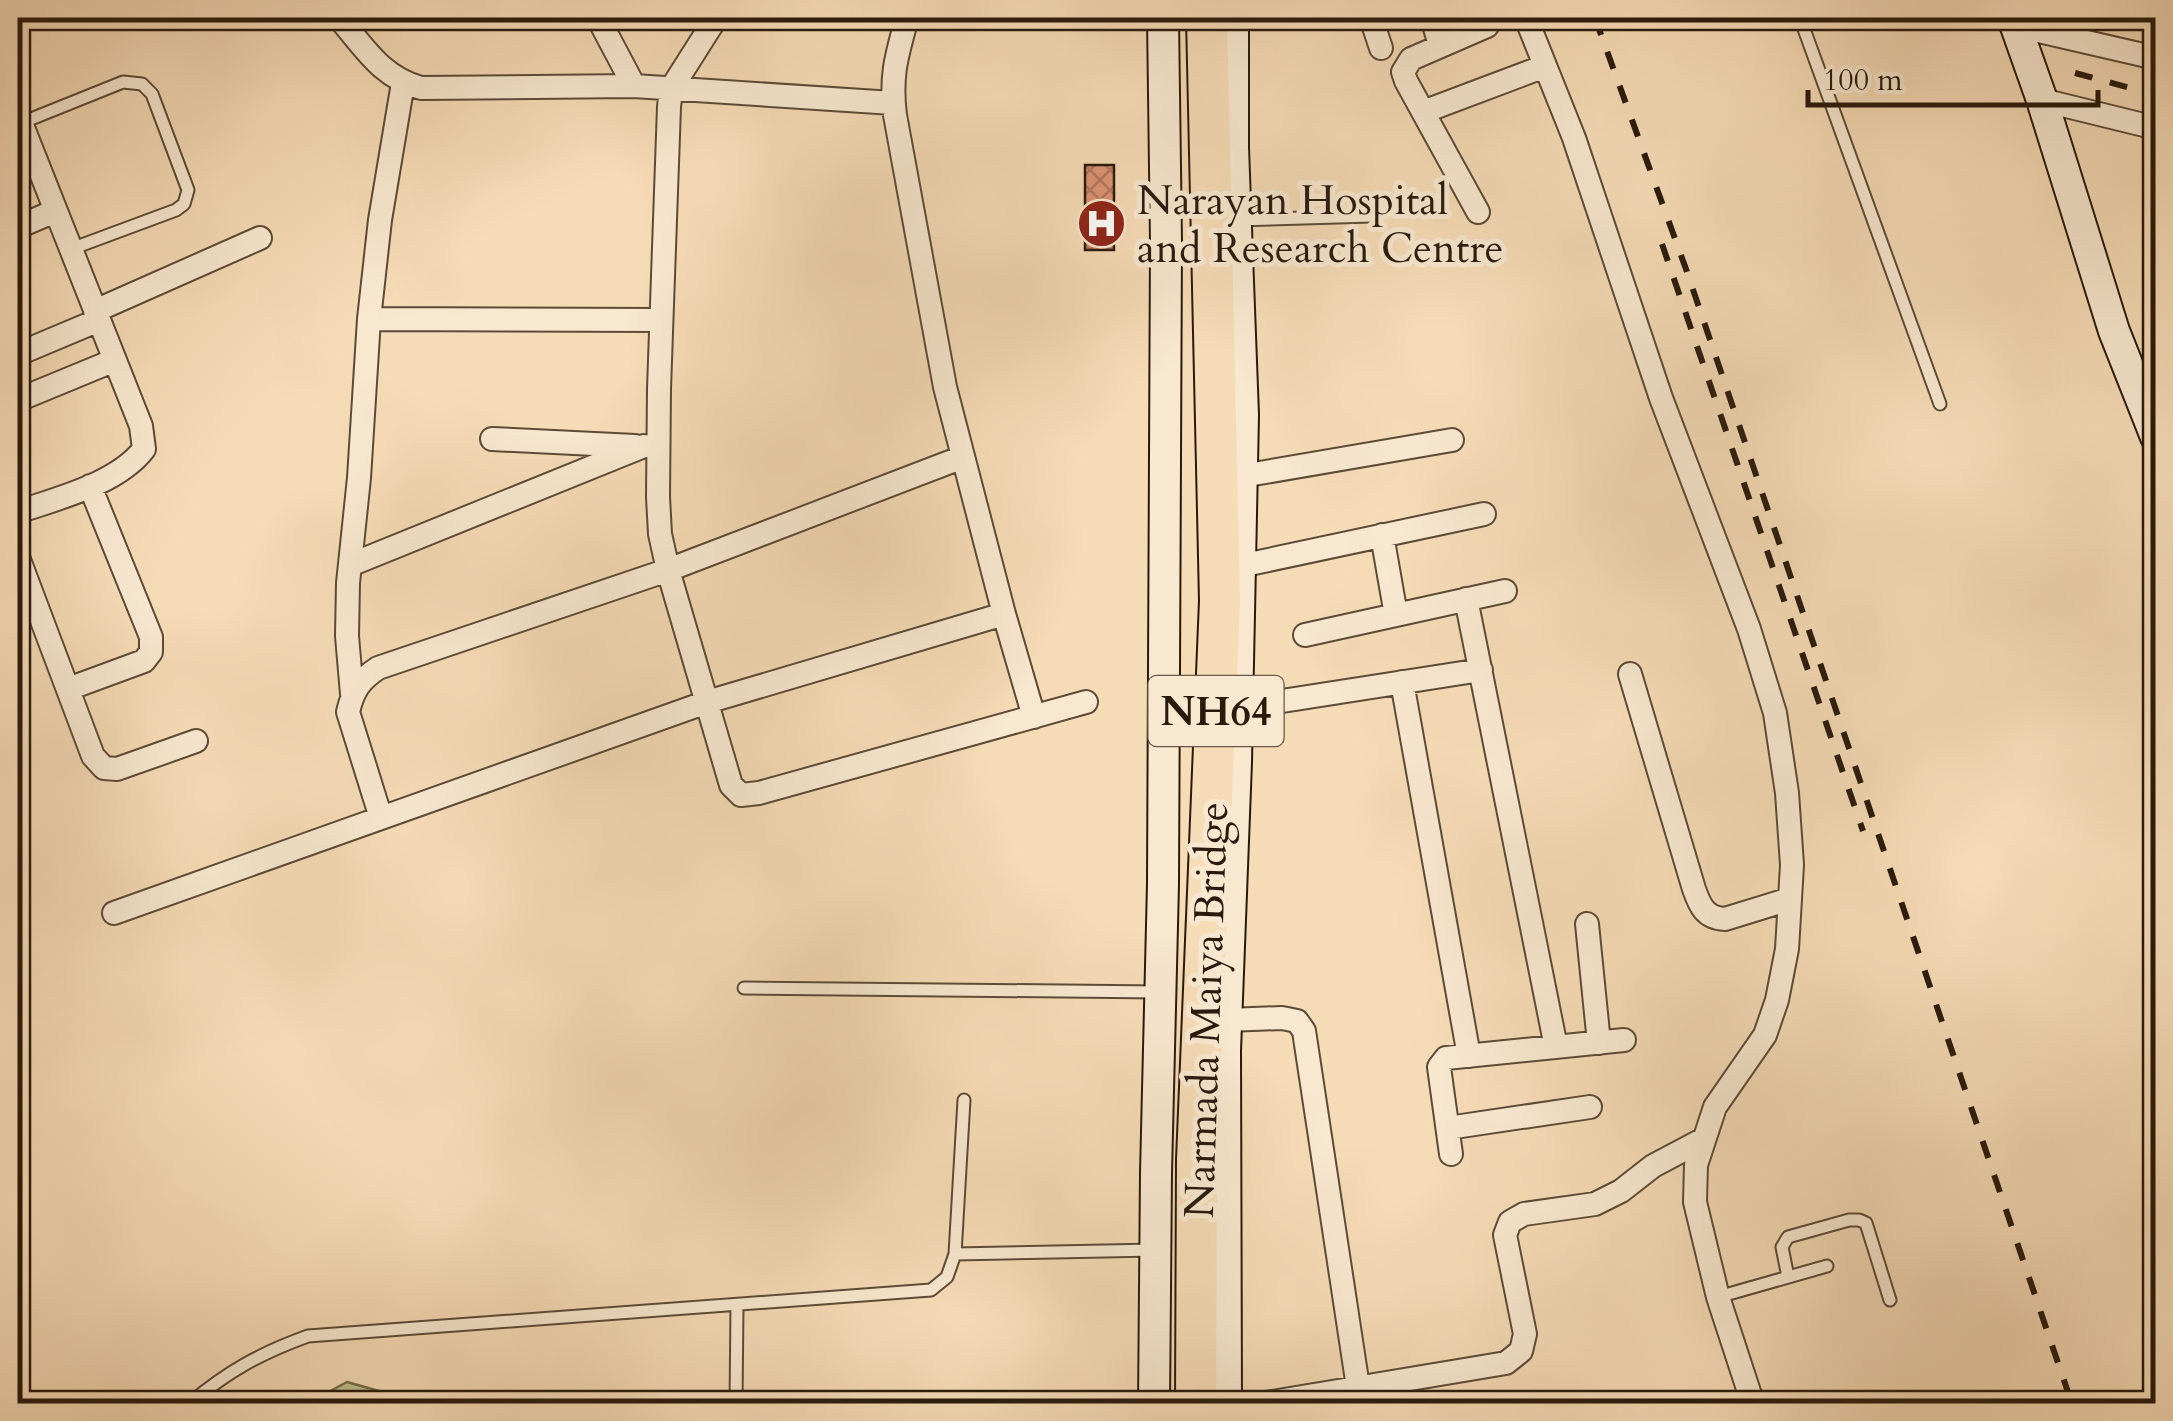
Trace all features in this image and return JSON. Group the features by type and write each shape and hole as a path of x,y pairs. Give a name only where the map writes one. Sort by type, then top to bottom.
{"highway":[{"name":"NH64","path":"1173,1404 1196,559 1184,210 1187,18"},
{"name":"Narmada Maiya Bridge","path":"1196,1404 1197,1160 1220,601 1207,18"}],"street":[{"path":"339,18 384,72 421,88 634,86 893,104"},
{"path":"598,18 634,86"},
{"path":"716,18 671,89 662,320 651,447 668,570 731,785 741,795 759,793 1086,702"},
{"path":"908,18 894,66 893,104 945,387 1034,717"},
{"path":"1154,1404 1163,884 1163,18"},
{"name":"NH64","path":"1226,1404 1226,1020 1243,414 1233,148 1233,18"},
{"path":"1371,18 1381,48"},
{"path":"1432,18 1440,45"},
{"path":"1526,18 1574,138 1660,398 1749,629 1775,713 1788,793 1792,865 1788,949 1765,1035 1716,1107 1696,1165 1696,1202 1718,1297 1753,1404"},
{"path":"2015,22 2148,56"},
{"path":"2015,22 2114,330 2156,437"},
{"path":"1478,212 1403,72 1411,59 1487,26"},
{"path":"1423,112 1545,66"},
{"path":"352,694 347,636 350,564 369,319 380,220 403,83"},
{"path":"2042,100 2156,128"},
{"path":"18,512 90,486 133,462 144,449 141,426 19,119"},
{"path":"18,228 56,211"},
{"path":"18,354 260,238"},
{"path":"369,319 662,320"},
{"path":"18,400 115,360"},
{"path":"492,439 651,447"},
{"path":"1242,476 1452,440"},
{"path":"350,564 651,447"},
{"path":"381,818 348,712 360,680 378,668 668,570 963,457"},
{"path":"68,689 144,661 151,652 150,637 90,486"},
{"path":"1240,566 1484,514"},
{"path":"1382,535 1396,614"},
{"path":"18,557 93,756 104,768 117,769 196,741"},
{"path":"1305,634 1505,590"},
{"path":"1466,599 1556,1048"},
{"path":"114,913 707,702 1004,614"},
{"path":"1237,708 1481,670"},
{"path":"1630,674 1694,889 1706,914 1724,919 1790,899"},
{"path":"1402,682 1469,1056"},
{"path":"1587,924 1599,1043"},
{"path":"1226,1020 1282,1018 1297,1022 1304,1031 1358,1387"},
{"path":"1451,1154 1439,1067 1446,1058 1624,1040"},
{"path":"1448,1128 1590,1106"},
{"path":"1260,1404 1506,1363 1521,1351 1525,1334 1504,1235 1510,1222 1524,1214 1594,1204 1704,1139"}],"lane":[{"path":"1800,18 1940,404"},
{"path":"19,119 124,82 142,84 152,94 188,198 176,210 71,249"},
{"path":"1236,220 1372,216"},
{"path":"744,988 1160,992"},
{"path":"189,1404 245,1362 308,1336 932,1290 947,1277 955,1254 964,1100"},
{"path":"1788,1277 1782,1247 1788,1238 1859,1220 1866,1223 1890,1300"},
{"path":"955,1254 1155,1250"},
{"path":"1718,1297 1826,1266"},
{"path":"736,1304 736,1404"}],"shaded area":[{"path":"347,1382 422,1403 308,1403"}],"building":[{"path":"1085,165 1114,165 1114,250 1085,250"}],"railway":[{"path":"1595,18 1686,269 2072,1404"},
{"path":"2075,73 2156,95"},
{"path":"1662,244 1863,831"}],"place":[{"name":"Narayan Hospital and Research Centre","path":"1102,223"}]}
